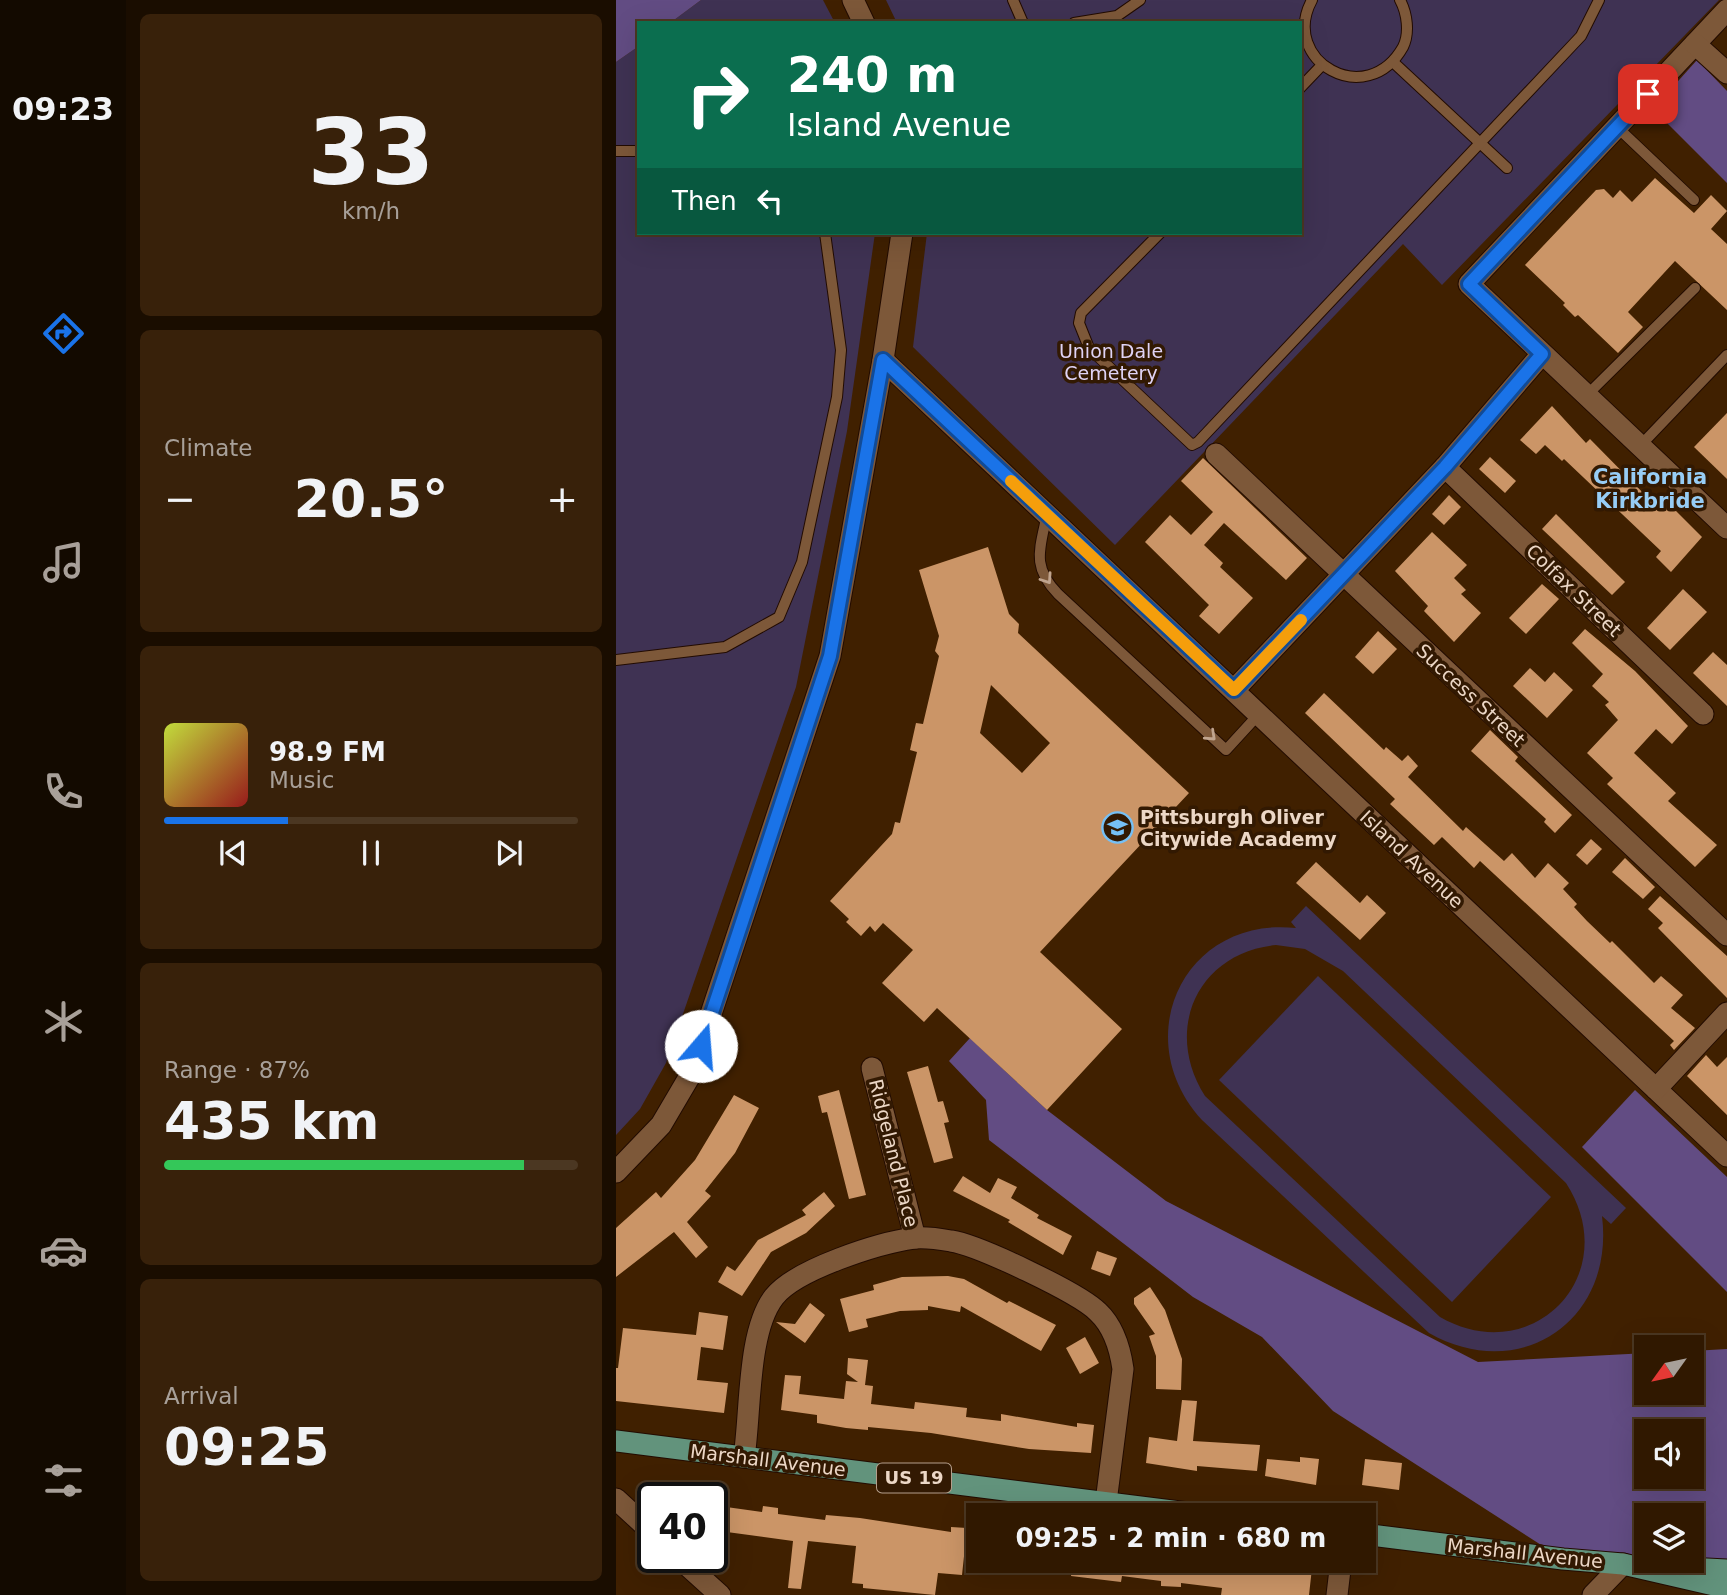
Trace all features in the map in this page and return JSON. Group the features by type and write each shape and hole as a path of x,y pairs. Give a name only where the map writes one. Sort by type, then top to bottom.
{"main road":[{"name":"Marshall Avenue","path":"616,1441 1114,1503"},
{"name":"Marshall Avenue","path":"1376,1536 1563,1559 1623,1563 1727,1588"},
{"path":"1623,1563 1727,1570"}],"street":[{"path":"853,0 863,21"},
{"path":"1727,10 1469,284 1727,527"},
{"path":"1695,44 1727,73"},
{"path":"616,1172 661,1125 691,1074 830,656 883,360 902,235"},
{"path":"1234,690 1445,467 1542,354"},
{"name":"Island Avenue","path":"883,360 1727,1156"},
{"name":"Success Street","path":"1216,454 1727,935"},
{"name":"Colfax Street","path":"1445,467 1703,714"},
{"path":"1656,1089 1727,1013"},
{"name":"Ridgeland Place","path":"872,1068 915,1238"},
{"path":"744,1457 759,1332 775,1296 796,1278 824,1264 915,1238 953,1241 1001,1258 1089,1304 1109,1326 1121,1353 1123,1369 1106,1502"},
{"path":"616,1499 637,1518"},
{"path":"1593,1595 1623,1563"},
{"path":"696,1573 720,1595"},
{"path":"1336,1595 1339,1573"}],"lane":[{"path":"1013,0 1022,21"},
{"path":"1086,21 1117,16 1140,0"},
{"path":"1312,0 1307,10 1304,30 1310,49 1322,65 1340,75 1360,78 1379,72 1393,62 1405,42 1407,22 1400,0"},
{"path":"1158,235 1081,313 1079,323 1089,348 1192,445 1198,442 1581,36 1599,0"},
{"path":"1393,62 1507,168"},
{"path":"1302,86 1322,65"},
{"path":"1617,127 1694,200"},
{"path":"616,151 637,150"},
{"path":"616,660 725,647 779,617 802,562 837,397 841,350 825,235"},
{"path":"1587,395 1695,288"},
{"path":"1640,446 1727,355"},
{"path":"1047,514 1039,566 1058,594 1226,750 1259,714"}],"green space":[{"path":"701,0 823,0 834,21 673,21"},
{"name":"Union Dale Cemetery","path":"886,0 1719,0 1442,285 1403,244 1115,545 913,347 927,235 1302,235 1302,21 896,21"},
{"path":"637,47 637,235 875,235 847,431 796,687 666,1063 640,1109 616,1135 616,62"},
{"path":"1306,906 1626,1208 1611,1224 1602,1216 1602,1253 1593,1285 1577,1312 1555,1333 1528,1346 1497,1351 1463,1347 1429,1333 1202,1120 1180,1088 1169,1054 1169,1020 1179,989 1197,962 1224,941 1257,929 1296,928 1291,922","holes":["1276,945 1305,949 1343,971 1566,1183 1581,1217 1584,1250 1577,1279 1560,1304 1536,1322 1507,1331 1475,1330 1440,1317 1205,1096 1193,1071 1187,1046 1188,1021 1195,999 1208,979 1226,963 1249,951"]},
{"path":"1318,976 1551,1197 1452,1302 1219,1080"}],"shaded area":[{"path":"616,0 701,0 673,21 637,21 637,47 616,62"},
{"path":"1697,60 1727,91 1727,183 1653,109"},
{"path":"970,1038 1047,1110 1166,1201 1478,1362 1634,1354 1634,1405 1704,1405 1704,1350 1727,1349 1727,1570 1704,1568 1704,1503 1634,1503 1634,1564 1563,1559 1333,1411 1262,1337 1193,1297 989,1140 986,1100 949,1061"},
{"path":"1635,1090 1727,1177 1727,1292 1582,1147"}],"building":[{"path":"1655,178 1694,213 1711,195 1727,211 1711,229 1727,244 1727,310 1675,261 1628,312 1643,327 1618,353 1578,315 1575,317 1563,305 1565,303 1525,265 1596,190 1604,189 1613,198 1620,190 1632,202"},
{"path":"1552,406 1586,443 1590,439 1652,502 1659,494 1702,537 1671,572 1656,557 1661,551 1564,459 1562,461 1545,445 1536,454 1520,440"},
{"path":"1727,413 1727,479 1694,447"},
{"path":"1490,457 1516,481 1505,493 1479,469"},
{"path":"1203,458 1307,558 1286,580 1224,523 1204,545 1223,563 1220,567 1253,598 1219,634 1199,616 1209,605 1145,542 1170,515 1191,535 1213,512 1181,481"},
{"path":"1449,495 1461,507 1444,525 1432,514"},
{"path":"1556,514 1625,582 1612,595 1542,529"},
{"path":"1432,532 1467,565 1454,578 1466,590 1461,594 1481,613 1454,642 1424,611 1428,606 1395,571"},
{"name":"Pittsburgh Oliver Citywide Academy","path":"988,547 1009,614 1019,624 1018,633 1189,793 1040,952 1122,1029 1047,1110 937,1008 924,1022 882,983 913,950 883,923 875,932 870,926 861,936 846,922 849,919 830,901 892,834 895,822 900,823 917,752 910,750 916,723 923,724 939,656 935,651 939,636 919,570","holes":["991,685 1050,743 1022,773 980,733"]},
{"path":"1542,584 1559,599 1526,634 1509,618"},
{"path":"1683,589 1707,612 1670,650 1647,628"},
{"path":"1585,629 1635,671 1688,726 1672,744 1656,729 1634,753 1676,793 1668,801 1717,845 1695,867 1607,784 1613,778 1587,753 1618,720 1605,705 1609,702 1592,686 1603,674 1572,643"},
{"path":"1378,631 1397,649 1373,674 1355,657"},
{"path":"1713,652 1727,665 1727,706 1693,673"},
{"path":"1530,668 1545,682 1554,672 1573,690 1547,718 1513,686"},
{"path":"1324,693 1384,750 1386,747 1402,761 1408,755 1418,766 1408,777 1463,831 1466,827 1504,861 1512,853 1535,878 1548,863 1569,883 1563,889 1577,904 1574,907 1587,921 1610,943 1612,941 1654,983 1661,976 1683,995 1671,1008 1695,1028 1674,1050 1670,1045 1674,1041 1480,861 1474,868 1442,837 1434,845 1390,804 1395,799 1305,713"},
{"path":"1490,730 1518,757 1515,761 1572,815 1555,833 1544,822 1546,819 1471,751"},
{"path":"1591,839 1602,849 1587,865 1576,855"},
{"path":"1625,858 1655,887 1643,899 1612,872"},
{"path":"1316,862 1360,903 1367,895 1386,913 1360,940 1296,883"},
{"path":"1660,896 1727,956 1727,998 1658,928 1663,923 1648,909"},
{"path":"1706,1055 1717,1067 1727,1057 1727,1115 1687,1076"},
{"path":"928,1066 938,1102 943,1101 949,1122 944,1123 953,1158 934,1163 907,1072"},
{"path":"839,1090 866,1195 849,1199 827,1112 822,1113 818,1096"},
{"path":"734,1095 759,1108 735,1153 705,1191 711,1196 687,1222 708,1247 696,1258 674,1232 616,1277 616,1228 656,1192 661,1198 695,1160"},
{"path":"963,1176 990,1193 998,1178 1017,1187 1011,1198 1039,1215 1037,1218 1072,1236 1063,1255 1008,1222 1010,1220 953,1191"},
{"path":"824,1192 835,1206 806,1233 771,1252 742,1296 718,1282 727,1266 735,1271 758,1240 806,1215 802,1210"},
{"path":"1097,1251 1117,1258 1110,1276 1091,1269"},
{"path":"948,1276 964,1279 1007,1303 1009,1301 1056,1325 1041,1351 961,1306 960,1312 928,1306 928,1310 900,1311 866,1319 868,1327 849,1332 840,1299 874,1290 873,1285 902,1277"},
{"path":"1150,1287 1165,1310 1182,1359 1181,1390 1156,1389 1156,1356 1149,1336 1155,1334 1134,1304 1134,1298"},
{"path":"810,1303 825,1315 805,1343 776,1322 795,1324"},
{"path":"699,1312 728,1316 723,1350 701,1347 697,1380 728,1383 724,1413 616,1401 616,1368 623,1328 696,1335"},
{"path":"1085,1337 1099,1363 1080,1374 1066,1348"},
{"path":"848,1358 868,1360 865,1385 873,1386 871,1404 914,1409 915,1402 967,1408 966,1417 1001,1421 1001,1414 1077,1427 1077,1423 1094,1425 1091,1453 1029,1449 931,1433 868,1427 868,1430 846,1428 817,1423 817,1415 781,1410 785,1375 801,1376 799,1394 844,1399 846,1381 858,1382 847,1374"},
{"path":"1182,1400 1197,1401 1193,1441 1260,1445 1257,1471 1197,1466 1197,1471 1146,1463 1149,1437 1177,1441"},
{"path":"1300,1457 1319,1459 1316,1485 1265,1476 1267,1459 1300,1462"},
{"path":"1365,1459 1402,1463 1399,1490 1362,1485"},
{"path":"763,1506 778,1508 778,1514 825,1520 826,1515 860,1518 951,1532 951,1527 966,1528 962,1575 938,1573 935,1595 863,1588 863,1584 852,1583 856,1546 808,1541 801,1589 788,1588 793,1541 728,1532 728,1507 762,1512"},
{"path":"1071,1573 1311,1573 1309,1595 1221,1595 1222,1588 1181,1583 1181,1587 1161,1586 1161,1581 1122,1576 1121,1582 1071,1576"}],"slow traffic":[{"path":"1011,481 1234,690 1301,620"}],"place":[{"name":"Pittsburgh Oliver Citywide Academy","path":"1117,828"}],"district":[{"name":"California Kirkbride","path":"1650,489"}],"route":[{"path":"701,1046 830,656 844,590 883,360 1234,690 1445,467 1542,354 1469,284 1648,94"}]}
